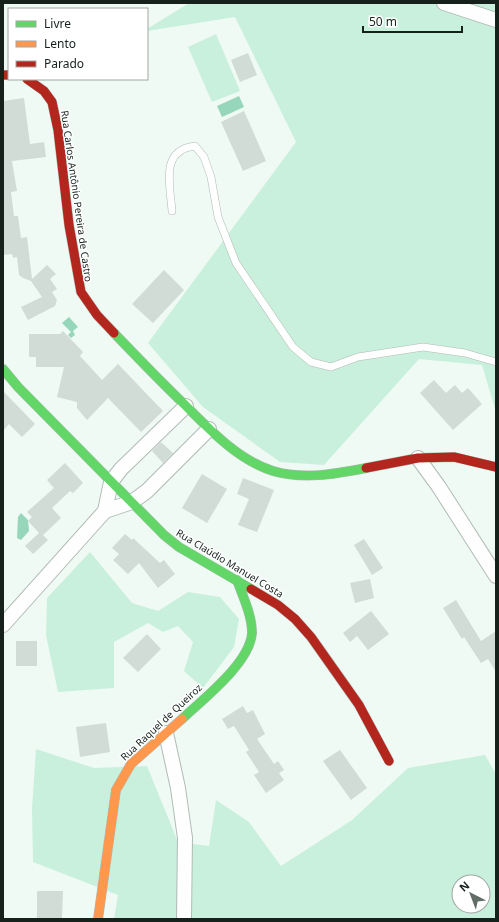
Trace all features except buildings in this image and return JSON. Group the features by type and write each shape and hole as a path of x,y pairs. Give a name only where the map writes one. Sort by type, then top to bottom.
{"street":[{"path":"444,3 496,20"},
{"name":"Rua Carlos Antônio Pereira de Castro","path":"28,80 44,91 52,102 58,130 69,225 80,292 97,315 209,429 249,461 274,471 307,476 328,475 418,458 454,457 496,467"},
{"name":"Rua Claúdio Manuel Costa","path":"3,369 18,387 164,535 179,547 278,605 295,619 311,637 359,705 389,760"},
{"path":"105,511 111,482 136,453 186,406"},
{"path":"3,625 105,511 132,502 162,477 209,429"},
{"path":"418,458 439,486 496,576"},
{"name":"Rua Raquel de Queiroz","path":"98,919 116,790 123,774 132,762 166,733 238,665 247,653 252,637 252,624 237,580"},
{"path":"166,733 178,788 185,838 184,919"}],"lane":[{"path":"172,210 169,169 172,158 183,147 195,146 204,156 211,177 218,217 236,263 293,347 311,362 331,367 358,357 423,347 465,353 496,362"}],"shaded area":[{"path":"189,3 496,3 496,412 482,365 419,359 324,465 280,462 203,407 148,343 296,142 235,17 148,31 148,28"},
{"path":"216,34 240,91 212,102 188,47"},
{"path":"239,96 244,107 222,117 217,106"},
{"path":"69,317 78,327 73,331 75,335 71,338 68,335 71,332 62,323"},
{"path":"21,513 28,520 29,531 21,540 17,538 18,517"},
{"path":"90,552 132,603 158,611 188,592 220,597 239,619 234,647 203,688 184,671 193,642 178,626 163,632 148,623 114,642 114,688 58,692 46,635 47,598"},
{"path":"36,749 94,768 147,766 178,842 209,846 216,800 249,822 281,866 352,820 408,768 485,755 496,774 496,919 114,919 118,895 33,862 32,808"}],"traffic: fast":[{"path":"114,333 214,434 248,460 273,471 285,474 308,476 366,468"},
{"path":"3,369 18,387 164,535 179,547 251,589"},
{"path":"182,719 213,691 235,668 249,644 252,626 247,606 237,580"}],"traffic: slow":[{"path":"98,919 116,790 131,764 182,719"}],"traffic: jam":[{"path":"3,75 8,75"},
{"path":"28,80 44,91 52,102 58,130 69,225 81,292 97,315 114,333"},
{"path":"366,468 418,458 454,457 496,467"},
{"path":"251,589 278,605 295,619 311,637 359,705 389,761"}]}
